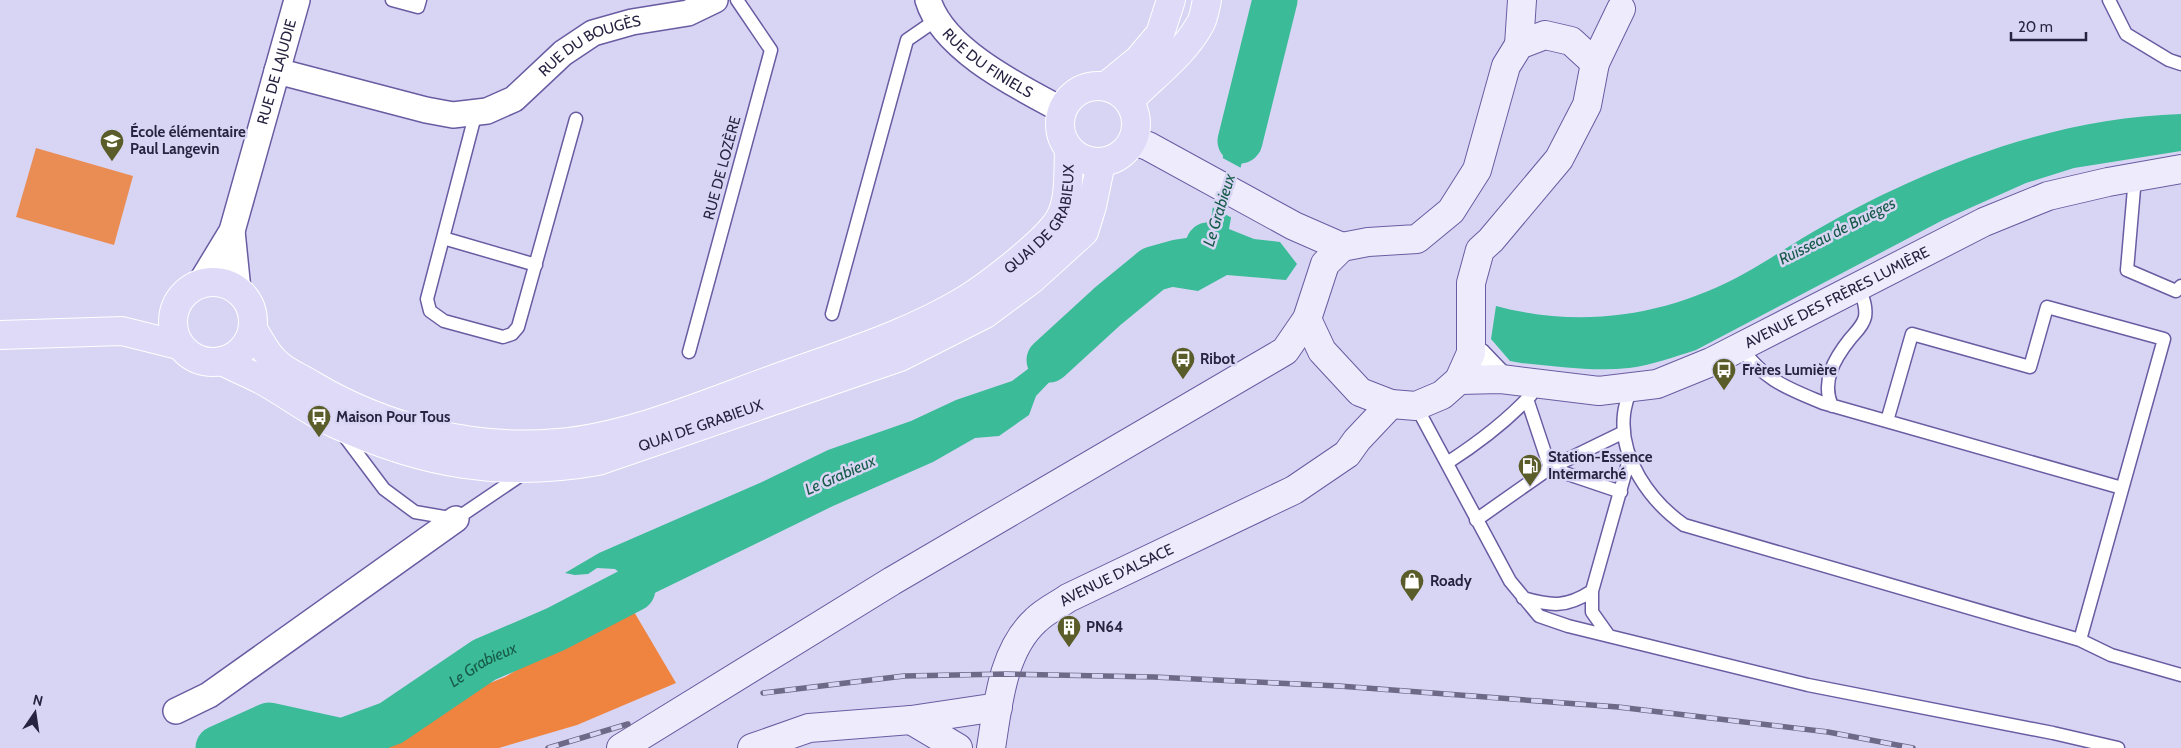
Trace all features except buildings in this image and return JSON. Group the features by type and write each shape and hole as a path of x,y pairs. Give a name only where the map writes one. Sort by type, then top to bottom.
{"main road":[{"path":"1106,86 1139,59 1160,34 1171,0"},
{"path":"1129,101 1156,73 1183,50 1200,25 1207,0"},
{"path":"621,748 892,581 1286,351 1307,320 1334,256 1368,242 1417,239 1451,211 1477,170 1506,66 1519,45 1522,0"},
{"path":"1531,0 1545,35"},
{"path":"1571,41 1627,5"},
{"path":"1307,320 1322,352 1360,392 1404,405 1442,394 1459,380 1471,353 1471,283 1480,250 1497,233 1559,159 1587,105 1595,63 1627,5"},
{"path":"1519,45 1545,35 1571,41 1595,63"},
{"path":"1140,143 1119,156 1101,162 1089,162 1070,151 1061,137 1059,121 1062,110 1075,93 1089,86 1106,86 1118,92 1129,101 1135,114 1140,143 1294,226 1334,256"},
{"name":"QUAI DE GRABIEUX","path":"253,329 268,354 279,365 341,402 410,427 463,440 558,443 591,438 663,419 893,335 966,300 1046,238 1061,217 1070,151"},
{"name":"QUAI DE GRABIEUX","path":"222,362 266,383 334,423 402,451 460,465 530,469 563,467 598,461 900,357 985,314 1031,280 1084,232 1092,206 1101,162"},
{"name":"AVENUE DES FRÈRES LUMIÈRE","path":"1459,380 1500,379 1534,392 1599,391 1657,384 1711,362 1984,222 2039,200 2135,177 2181,170"},
{"path":"218,281 238,290 248,302 253,313 253,329 243,350 222,362 204,362 187,354 178,345 172,323 174,311 184,292 201,282 218,281"},
{"path":"122,331 174,311"},
{"path":"0,335 122,331 178,345"},
{"path":"1286,351 1322,352"},
{"path":"1357,440 1360,392"},
{"name":"AVENUE D'ALSACE","path":"991,748 1006,674 1017,642 1036,619 1068,598 1294,490 1336,463 1347,454 1357,440 1404,405"},
{"path":"752,748 809,728 912,720 998,707"},
{"path":"912,720 958,748"}],"street":[{"name":"RUE DE LAJUDIE","path":"201,282 232,231 297,0"},
{"name":"RUE DU BOUGÈS","path":"277,71 426,110 453,115 487,111 514,99 563,52 593,33 632,22 688,13 715,0"},
{"name":"RUE DU FINIELS","path":"932,10 968,52 1013,85 1062,110"},
{"name":"RUE DE LAJUDIE","path":"232,231 238,290"},
{"path":"1471,353 1478,355 1500,379"},
{"path":"176,711 209,695 456,519"}],"lane":[{"path":"392,0 418,7 420,0"},
{"name":"RUE DE LOZÈRE","path":"689,352 771,50 737,0"},
{"path":"2109,0 2126,34 2170,60 2181,64"},
{"path":"832,314 907,40 932,10"},
{"path":"476,112 427,299 430,311 444,321 503,337 512,334 518,327 576,119"},
{"path":"2135,177 2127,270 2176,291 2181,286"},
{"path":"443,238 536,265"},
{"path":"1832,406 1827,395 1827,383 1832,366 1862,325 1865,316 1864,302 1859,287"},
{"path":"1887,421 1912,334 2030,367 2047,307 2164,339 2080,640"},
{"path":"1740,347 1753,364 1776,383 1832,406 2122,488"},
{"path":"1631,387 1624,412 1624,432 1630,456 1645,487 1664,510 1684,525 2080,640 2111,655 2181,676"},
{"path":"1447,463 1476,444 1534,392 1550,468"},
{"path":"1404,405 1447,463 1510,581 1522,598 1539,616 1568,626 1808,685 2053,733 2118,748"},
{"path":"334,423 384,489 415,512 456,519 530,469"},
{"path":"1476,520 1550,468 1624,432"},
{"path":"1609,636 1592,612 1592,591 1630,456"},
{"path":"1550,468 1621,492"},
{"path":"1522,598 1558,605 1578,600 1592,591"}],"shaded area":[{"path":"36,148 133,176 114,245 16,217"},
{"path":"630,605 676,683 577,725 499,748 335,748 342,741 505,677 563,641"}],"water":[{"path":"1256,78 1266,80 1268,91 1255,119 1246,146 1229,229 1254,239 1280,242 1297,264 1286,280 1227,275 1198,291 1173,287 1168,274 1157,268 1172,254 1187,254 1202,248 1210,228 1214,198 1227,138 1239,119"},
{"name":"Ruisseau de Bruèges","path":"2181,114 2181,151 2074,168 2026,183 1943,220 1696,350 1663,361 1638,367 1616,369 1588,369 1521,363 1510,361 1491,339 1496,306 1528,313 1561,317 1625,314 1656,308 1687,299 1717,287 1747,272 1814,231 1868,202 1908,183 1974,156 2041,135 2076,127 2146,116"},
{"path":"1094,319 1058,373 1036,396 1029,415 999,436 975,438 933,462 833,506 630,605 578,618 614,587 620,573 615,569 597,568 588,574 575,575 565,573 599,553 762,482 828,450 911,421 956,400 1012,381"},
{"path":"237,725 269,725 234,748 200,748"}],"pier":[{"path":"1219,156 1243,169 1234,219 1210,206"}],"waterway":[{"name":"Le Grabieux","path":"1240,141 1275,0"},
{"name":"Le Grabieux","path":"1049,360 1108,306 1153,269 1178,262 1204,258 1208,245"},
{"name":"Le Grabieux","path":"218,748 269,725 342,741 391,723 484,660 556,629 633,589"}],"railway":[{"path":"763,693 904,676 1006,674 1154,677 1339,686 1618,707 1828,732 1913,748"},
{"path":"548,748 628,724"}],"place":[{"name":"École élémentaire Paul Langevin","path":"112,162"},
{"name":"Ribot","path":"1183,380"},
{"name":"Frères Lumière","path":"1724,391"},
{"name":"Maison Pour Tous","path":"319,438"},
{"name":"Station-Essence Intermarché","path":"1530,487"},
{"name":"Roady","path":"1412,602"},
{"name":"PN64","path":"1069,648"}]}
